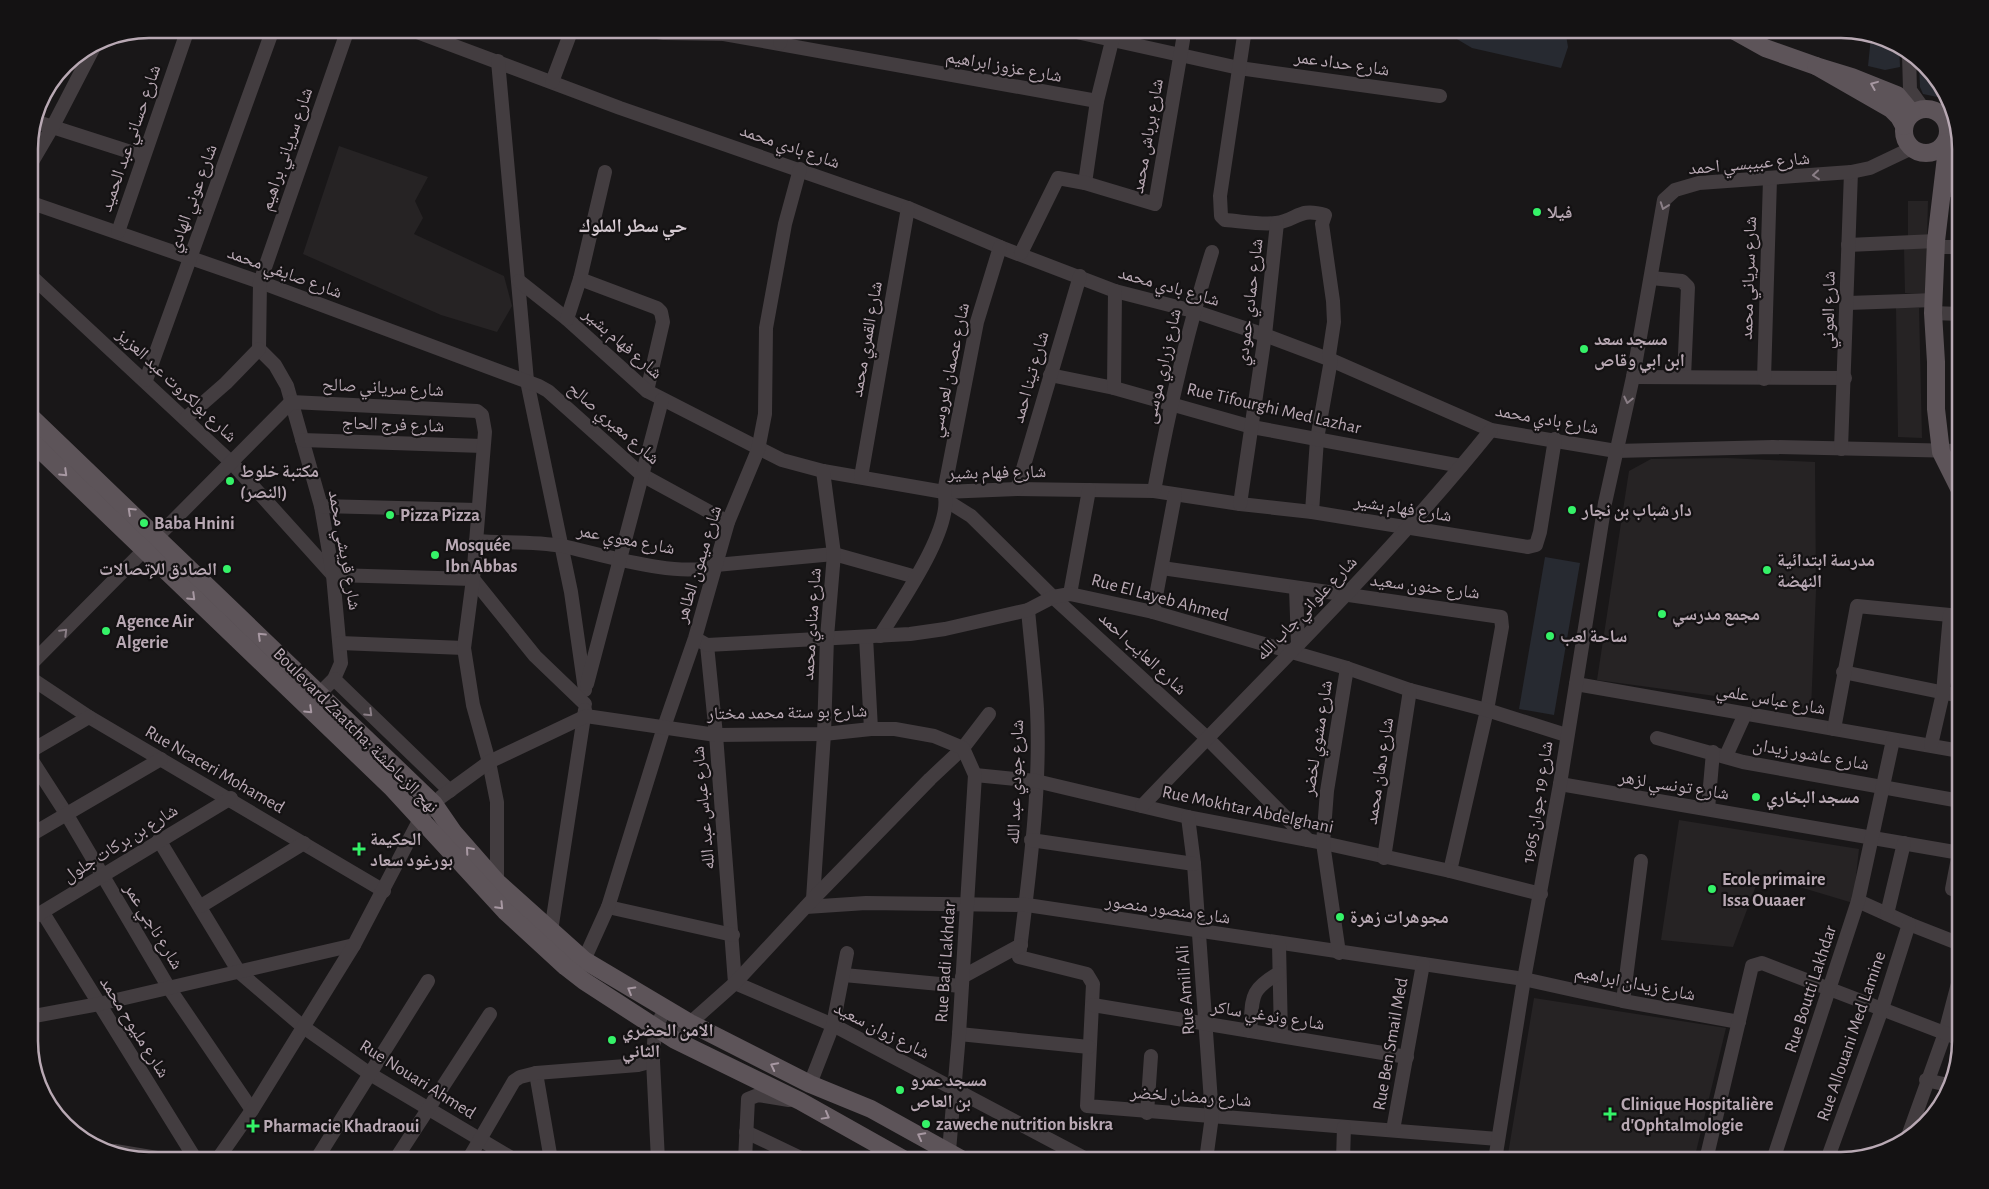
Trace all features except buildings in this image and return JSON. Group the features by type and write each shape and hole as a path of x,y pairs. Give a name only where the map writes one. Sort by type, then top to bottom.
{"main road":[{"path":"1747,38 1765,48 1816,66 1852,76 1897,95 1913,116"},
{"path":"1913,116 1937,111 1946,121 1949,129 1936,244 1934,306 1936,408 1941,452 1951,472"},
{"path":"1913,116 1905,138 1935,168 1941,189"},
{"path":"1916,150 1935,151 1949,129"},
{"name":"Boulevard Zaatcha; نهج الزعاطشة","path":"38,423 434,804 454,833 497,882 584,960 665,1010 810,1084 871,1109 949,1152"},
{"name":"Boulevard Zaatcha; نهج الزعاطشة","path":"38,448 391,787 505,911 541,946 584,981 675,1040 800,1101 891,1152"}],"street":[{"name":"شارع حساني عبد الحميد","path":"118,232 142,156 185,38"},
{"name":"شارع عوني الهادي","path":"146,380 270,38"},
{"name":"شارع سرياني براهيم","path":"259,349 260,282 345,38"},
{"name":"شارع بادي محمد","path":"451,38 498,61 620,108 908,208 1115,291 1193,311 1265,335 1331,360 1491,430 1555,439 1616,451 1773,447 1951,451"},
{"path":"552,82 569,38"},
{"name":"شارع عزوز ابراهيم","path":"749,38 1097,101"},
{"path":"780,38 780,43"},
{"path":"1085,183 1097,101 1113,38"},
{"name":"شارع حداد عمر","path":"1126,38 1181,56 1239,68 1440,96"},
{"path":"1243,38 1220,196 1221,216 1225,220 1277,223 1302,212 1312,211 1325,215 1322,224 1333,301 1334,322 1329,355 1331,360 1317,439 1312,512"},
{"name":"شارع برباش محمد","path":"1020,253 1054,182 1058,178 1085,183 1155,204 1184,40"},
{"path":"38,152 90,54"},
{"path":"498,61 527,381 562,546 585,690 585,710 552,931"},
{"path":"1909,62 1913,116"},
{"path":"40,123 142,156"},
{"name":"شارع عبيبسي احمد","path":"1616,451 1633,377 1664,200 1672,192 1698,182 1770,179 1851,172 1870,168 1916,150"},
{"name":"شارع ميمون الطاهر","path":"584,960 608,907 664,727 701,641 716,565 728,522 758,450 765,414 766,328 785,224 800,169"},
{"path":"567,319 580,279 605,172"},
{"name":"شارع العوني","path":"1841,449 1848,304 1851,172"},
{"name":"شارع سرياني محمد","path":"1764,379 1770,179"},
{"path":"1941,189 1951,190"},
{"name":"شارع صايفي محمد","path":"38,205 260,282 527,381"},
{"name":"شارع القمري محمد","path":"861,476 908,208"},
{"name":"شارع حمادي حمودي","path":"1240,504 1265,335 1277,223"},
{"path":"1848,245 1936,244 1951,246"},
{"name":"شارع عصمان لعروسي","path":"873,636 916,577 943,523 945,496 977,322 1000,246"},
{"name":"شارع زراري موسى","path":"1154,491 1170,404 1193,311 1212,252"},
{"name":"شارع تينا احمد","path":"1017,489 1080,276"},
{"path":"1651,278 1682,282 1688,287 1684,377"},
{"path":"580,279 658,308 661,312 663,322 647,391"},
{"name":"شارع فهام بشير","path":"519,281 567,319 647,391 758,450 782,460 823,471 861,476 945,496 1017,489 1154,491 1240,504 1312,512 1532,547 1536,545 1540,532 1555,439"},
{"name":"شارع بولكروت عبد العزيز","path":"38,282 146,380 232,463 333,575"},
{"path":"1114,388 1115,291"},
{"path":"1848,304 1934,306 1951,311"},
{"path":"186,418 226,383 259,349"},
{"name":"شارع قريشي محمد","path":"259,349 282,375 321,506 333,575 342,663 334,679"},
{"name":"Rue Tifourghi Med Lazhar","path":"1050,375 1114,388 1252,426 1462,466"},
{"path":"1633,377 1845,378"},
{"name":"شارع معيري صالح","path":"527,381 548,391 642,475 728,522"},
{"path":"585,690 662,400"},
{"path":"38,657 291,402"},
{"name":"شارع سرياني صالح","path":"291,402 473,410 480,413 483,419 483,446"},
{"name":"شارع علواني جاب الله","path":"1142,806 1346,595 1462,466 1491,430"},
{"name":"شارع فرج الحاج","path":"302,440 483,446"},
{"path":"483,446 473,579 464,648 472,705 489,762 497,802 497,882"},
{"name":"شارع 19 جوان 1965","path":"1496,1152 1524,979 1560,784 1566,735 1605,503 1616,451"},
{"name":"شارع منادي محمد","path":"809,903 824,734 827,637 834,554 823,471"},
{"path":"1070,594 1089,490"},
{"path":"1153,612 1175,495"},
{"name":"شارع العايب احمد","path":"945,496 970,516 1053,597 1207,738 1308,840"},
{"path":"321,506 478,510"},
{"name":"شارع معوي عمر","path":"476,541 562,546 620,561 698,570 716,565 834,554 916,577"},
{"name":"شارع حنون سعيد","path":"1162,568 1501,617 1502,627 1487,710"},
{"path":"333,575 473,579 535,656 585,710"},
{"path":"1294,649 1296,588"},
{"name":"Rue El Layeb Ahmed","path":"701,641 873,636 945,629 1028,610 1053,597 1070,594 1153,612 1294,649 1410,690 1487,710 1566,735"},
{"path":"1834,729 1843,672 1857,606 1951,616"},
{"name":"شارع جودي عبد الله","path":"1020,951 1027,905 1036,781 1037,709 1028,610"},
{"path":"871,729 873,636"},
{"name":"شارع عباس عبد الله","path":"701,641 716,735 733,935 735,983"},
{"path":"1930,745 1943,693 1951,642"},
{"path":"340,643 464,648"},
{"name":"شارع مشوي لخضر","path":"1339,953 1323,843 1327,791 1347,668"},
{"path":"1843,672 1951,694"},
{"path":"320,693 334,679 450,791"},
{"name":"Rue Ncaceri Mohamed","path":"38,683 89,716 231,798 384,891"},
{"name":"شارع عباس علمي","path":"1576,684 1951,749"},
{"name":"شارع دهان محمد","path":"1384,858 1410,690"},
{"path":"223,1152 252,1110 302,1026 354,945 384,891 420,818 450,791 489,762 585,710"},
{"name":"شارع بو ستة محمد مختار","path":"585,710 664,727 716,735 824,734 871,729 894,729 934,736 963,748"},
{"path":"1450,871 1487,710"},
{"path":"675,1040 690,1023 735,983 809,903 930,779 963,748 989,714"},
{"path":"1708,809 1720,754 1745,714"},
{"path":"38,747 89,716"},
{"name":"شارع عاشور زيدان","path":"1657,738 1720,754 1743,762 1882,785 1951,799"},
{"name":"Rue Boutti Lakhdar","path":"1776,1152 1858,901 1893,740"},
{"path":"963,748 975,776"},
{"path":"38,831 161,759"},
{"name":"شارع ناجي عمر","path":"38,770 170,988 252,1110"},
{"name":"Rue Mokhtar Abdelghani","path":"975,776 1036,781 1188,818 1323,843 1384,858 1450,871 1541,894"},
{"name":"Rue Badi Lakhdar","path":"956,1152 954,1088 968,903 975,776"},
{"name":"شارع تونسي لزهر","path":"1560,784 1872,836 1951,851"},
{"name":"شارع بن بركات جلول","path":"38,914 231,798"},
{"name":"Rue Amili Ali","path":"1188,818 1194,864 1207,1024 1212,1116 1207,1152"},
{"path":"159,840 240,972 302,1026"},
{"path":"1031,840 1194,864"},
{"path":"201,906 304,843"},
{"path":"1887,914 1904,843"},
{"path":"1623,1001 1641,861"},
{"path":"1858,901 1951,940"},
{"name":"شارع منصور منصور","path":"809,903 1027,905 1339,953 1524,979"},
{"path":"608,907 733,935"},
{"name":"شارع مليوح محمد","path":"42,912 191,1152"},
{"name":"Rue Allouani Med Lamine","path":"1830,1152 1882,1009 1909,924"},
{"path":"1279,944 1280,1036"},
{"path":"38,1015 99,1004 354,945"},
{"path":"844,975 961,981 1020,951"},
{"name":"شارع رمضان لخضر","path":"1020,951 1088,974 1094,984 1088,1047 1087,1106 1147,1113 1212,1116 1498,1139"},
{"path":"810,1084 833,1025 847,953"},
{"path":"1708,1152 1752,966 1756,964 1762,963 1951,1035"},
{"name":"Rue Ben Smail Med","path":"1394,1130 1424,964"},
{"path":"1250,1031 1253,997 1257,988 1279,973"},
{"name":"شارع زيدان ابراهيم","path":"1524,979 1623,1001 1739,1022"},
{"path":"321,1152 428,981"},
{"name":"شارع زوان سعيد","path":"735,983 833,1025 1073,1152"},
{"name":"شارع ونوغي ساكر","path":"1093,1005 1407,1056"},
{"path":"658,1152 653,1061 655,1028 665,1010"},
{"path":"1911,1125 1926,1080 1945,1033 1951,1010"},
{"path":"400,1152 490,1014"},
{"name":"Rue Nouari Ahmed","path":"302,1026 370,1074 502,1152"},
{"path":"959,1034 1088,1047"},
{"path":"1147,1113 1151,1056"},
{"path":"473,1152 514,1081 520,1077 536,1073 638,1065 653,1061"},
{"path":"536,1073 550,1152"},
{"path":"1926,1080 1943,1084"},
{"path":"746,1152 747,1101 752,1096 758,1095 800,1101"},
{"path":"1343,1152 1344,1127"},
{"path":"746,1132 788,1152"}],"shaded area":[{"path":"1455,38 1566,38 1568,47 1561,68 1472,48"},
{"path":"1871,42 1899,55 1900,67 1885,70 1868,66"},
{"path":"1919,70 1939,97 1923,94 1920,87"},
{"path":"339,146 428,177 415,201 423,218 414,234 504,276 512,306 497,332 441,315 303,254"},
{"path":"1908,201 1928,201 1927,238 1908,237"},
{"path":"1904,248 1928,248 1927,294 1905,293"},
{"path":"1896,308 1919,308 1922,438 1898,437"},
{"path":"1727,458 1815,462 1816,591 1811,709 1597,680 1629,471 1651,459"},
{"name":"ساحة لعب","path":"1545,557 1580,563 1554,715 1519,709"},
{"name":"Ecole primaire Issa Ouaaer","path":"1679,820 1859,849 1853,903 1760,875 1733,947 1661,940"},
{"name":"Clinique Hospitalière d'Ophtalmologie","path":"1534,998 1726,1028 1696,1152 1508,1152"}],"place":[{"name":"فيلا","path":"1537,212"},
{"name":"مسجد سعد ابن ابي وقاص","path":"1584,349"},
{"name":"مكتبة خلوط (النصر)","path":"230,481"},
{"name":"دار شباب بن نجار","path":"1572,510"},
{"name":"Pizza Pizza","path":"390,515"},
{"name":"Baba Hnini","path":"144,523"},
{"name":"Mosquée Ibn Abbas","path":"435,555"},
{"name":"الصادق للإتصالات","path":"227,569"},
{"name":"مدرسة ابتدائية النهضة","path":"1767,570"},
{"name":"مجمع مدرسي","path":"1662,614"},
{"name":"Agence Air Algerie","path":"106,631"},
{"name":"ساحة لعب","path":"1550,636"},
{"name":"مسجد البخاري","path":"1756,797"},
{"name":"الحكيمة بورغود سعاد","path":"359,849"},
{"name":"Ecole primaire Issa Ouaaer","path":"1712,889"},
{"name":"مجوهرات زهرة","path":"1340,917"},
{"name":"الامن الحضري الثاني","path":"612,1040"},
{"name":"مسجد عمرو بن العاص","path":"900,1090"},
{"name":"Clinique Hospitalière d'Ophtalmologie","path":"1610,1114"},
{"name":"zaweche nutrition biskra","path":"926,1124"},
{"name":"Pharmacie Khadraoui","path":"253,1126"}],"district":[{"name":"حي سطر الملوك","path":"633,225"}]}
